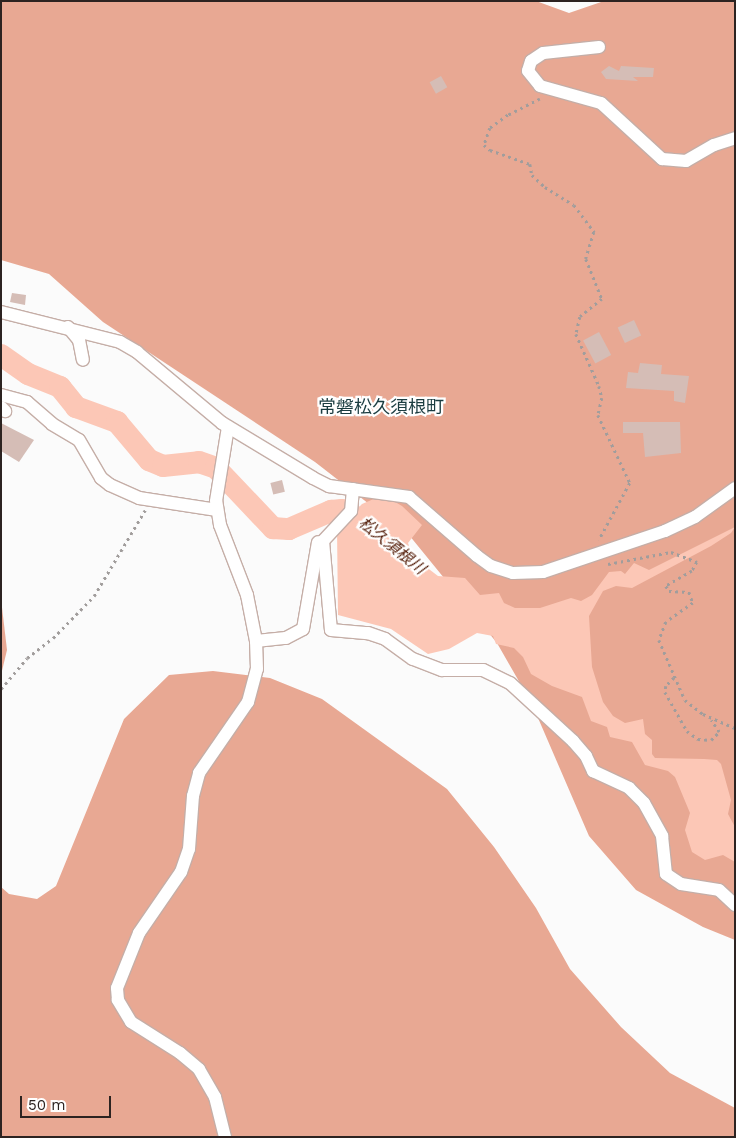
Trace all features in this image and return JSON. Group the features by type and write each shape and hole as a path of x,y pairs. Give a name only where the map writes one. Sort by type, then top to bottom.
{"street":[{"path":"599,47 549,51 536,56 529,65 530,75 535,83 601,104 652,150 668,161 692,159 714,145 735,138"},
{"path":"1,312 68,327 120,342 137,352 228,427 325,485 409,497 477,556 491,566 513,574 543,572 601,559 682,524 735,488"},
{"path":"68,327 79,340 83,360"},
{"path":"1,395 27,402 52,424 79,440 101,478 110,485 150,500 217,510"},
{"path":"225,1137 215,1097 199,1069 180,1054 131,1022 118,1000 117,988 139,933 184,864 189,849 193,796 199,773 248,702 258,660 247,595 217,510 217,485 228,427"},
{"path":"256,641 286,638 303,629 317,546 352,511 353,489"},
{"path":"324,538 330,630 368,633 385,639 413,659 442,670 483,670 510,683 573,741 586,756 593,771 629,788 644,803 662,836 666,874 681,884 719,890 735,906"}],"path":[{"path":"554,90 500,120 490,128 484,145 490,150 530,164 532,175 545,187 574,205 594,232 586,259 602,299 580,317 576,334 599,386 602,398 598,415 630,483 600,537 601,559 671,552 697,562 692,571 665,588 669,591 687,590 693,597 691,604 669,619 659,633 660,646 685,700 709,717 735,728"},
{"path":"1,688 27,658 53,638 94,596 134,532 150,500"},
{"path":"674,678 666,686 665,692 691,735 707,741 717,737 720,732 709,717"}],"shaded area":[{"path":"1,1 536,1 569,13 604,1 735,1 735,940 703,927 636,890 589,836 532,704 497,643 409,535 315,462 103,322 49,274 1,260"},
{"path":"1,599 7,650 1,675"},
{"path":"213,671 270,678 322,699 447,789 494,847 536,908 570,969 621,1027 670,1073 735,1108 735,1137 1,1137 1,887 9,894 37,899 56,886 124,719 169,675"}],"water":[{"path":"383,495 402,506 422,525 408,543 413,557 438,576 465,578 480,595 499,593 504,603 515,608 540,608 571,598 581,601 592,595 609,572 621,571 625,574 634,563 649,570 735,527 731,533 711,546 632,588 616,586 603,591 589,616 592,667 603,702 613,716 625,723 643,719 645,734 652,740 652,754 655,758 717,760 721,764 731,800 728,814 735,827 735,862 723,855 705,860 692,852 685,830 690,813 675,777 668,771 645,765 632,742 610,737 607,727 591,721 582,697 552,686 531,674 523,657 514,648 496,644 493,636 477,633 449,649 428,654 391,629 338,615 337,529 362,504"}],"building":[{"path":"609,66 619,71 621,66 654,68 653,77 633,77 638,81 606,79 601,72"},
{"path":"441,76 447,87 436,94 430,82"},
{"path":"12,293 26,295 25,305 10,302"},
{"path":"634,320 641,335 625,343 618,328"},
{"path":"599,332 611,355 595,363 583,340"},
{"path":"640,363 662,365 661,374 689,376 685,403 674,401 674,391 626,388 628,372 638,373"},
{"path":"623,422 680,422 681,453 645,457 643,433 623,433"},
{"path":"1,423 34,440 19,462 1,451"},
{"path":"282,480 285,492 273,495 270,483"}],"waterway":[{"name":"松久須根川","path":"1,355 28,374 60,387 76,407 117,422 149,460 163,466 199,462 216,468 273,528 289,529 331,511 342,510 370,524"}],"district":[{"name":"常磐松久須根町","path":"381,407"}]}
